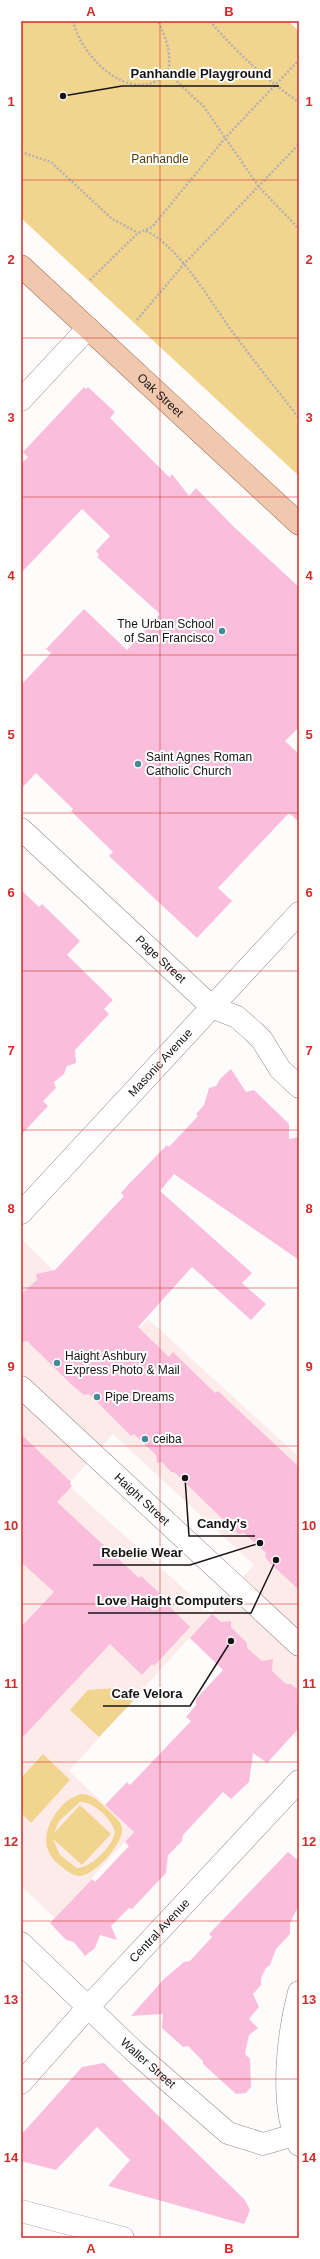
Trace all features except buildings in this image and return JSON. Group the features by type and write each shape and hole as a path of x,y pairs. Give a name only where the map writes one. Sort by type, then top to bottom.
{"main road":[{"name":"Oak Street","path":"21,266 299,524"}],"street":[{"path":"21,400 88,328"},
{"name":"Page Street","path":"21,829 212,1007 237,1017 254,1032 262,1040 280,1069 299,1087"},
{"name":"Masonic Avenue","path":"21,1213 299,913"},
{"name":"Haight Street","path":"21,1387 299,1645"},
{"name":"Central Avenue","path":"21,2083 89,2006 299,1781"},
{"name":"Waller Street","path":"21,1943 89,2006 136,2053 228,2133 263,2144 296,2140"},
{"path":"296,2140 288,2097 289,2046 299,1992"},
{"path":"21,2211 123,2238"}],"path":[{"path":"73,21 77,31 94,60 119,79 135,84 149,84 168,73"},
{"path":"158,21 167,43 170,58 168,73"},
{"path":"210,21 235,51 276,86 299,102"},
{"path":"90,280 138,233 152,227 226,137 299,60"},
{"path":"168,73 204,107 259,187 299,229"},
{"path":"137,320 184,264 299,144"},
{"path":"21,152 51,162 111,218 138,233"},
{"path":"145,231 154,234 184,264 236,338 299,418"}],"shaded area":[{"path":"21,1239 127,1342 148,1319 299,1457 299,1740 189,1638 69,1771 134,1832 55,1918 21,1886","holes":["113,1434 254,1565 211,1613 68,1485"]}],"green space":[{"name":"Panhandle","path":"21,21 288,21 299,31 299,476 21,218"},
{"path":"118,1688 133,1701 99,1737 70,1710 88,1690"},
{"path":"43,1754 70,1780 31,1823 21,1813 21,1778"},
{"path":"82,1794 96,1799 120,1822 122,1828 114,1850 93,1870 80,1876 70,1873 52,1858 46,1842 47,1833 54,1816 67,1801","holes":["80,1802 91,1804 101,1812 110,1822 115,1832 106,1850 89,1864 77,1868 60,1855 53,1839 82,1865 111,1834 80,1805 54,1833 59,1821"]}],"place":[{"name":"Panhandle Playground","path":"63,96"},
{"name":"The Urban School of San Francisco","path":"222,631"},
{"name":"Saint Agnes Roman Catholic Church","path":"138,764"},
{"name":"Haight Ashbury Express Photo & Mail","path":"57,1363"},
{"name":"Pipe Dreams","path":"97,1397"},
{"name":"ceiba","path":"145,1439"},
{"name":"Candy's","path":"185,1478"},
{"name":"Rebelie Wear","path":"260,1543"},
{"name":"Love Haight Computers","path":"276,1560"},
{"name":"Cafe Velora","path":"231,1641"}]}
